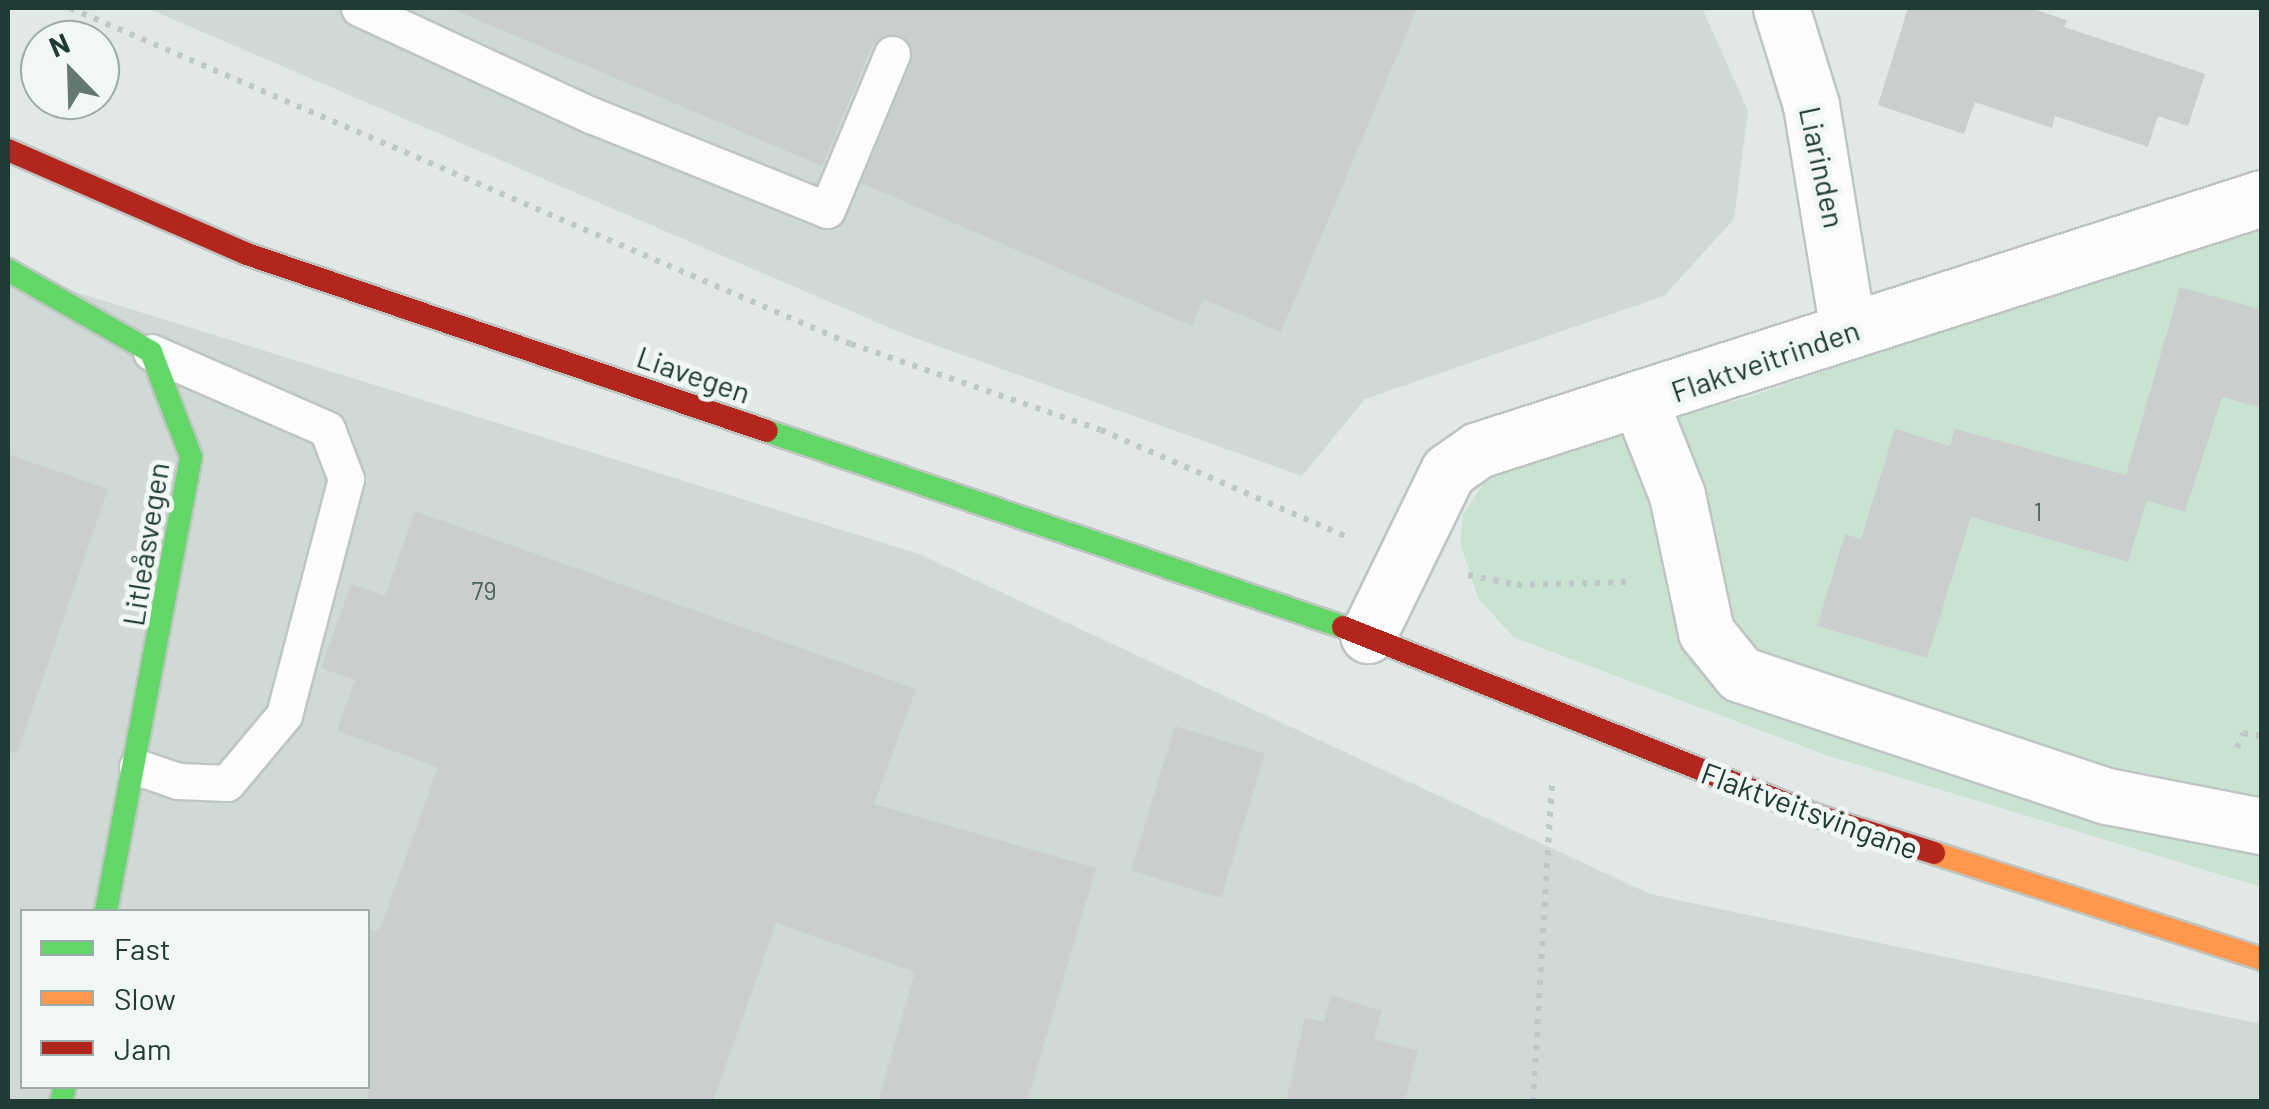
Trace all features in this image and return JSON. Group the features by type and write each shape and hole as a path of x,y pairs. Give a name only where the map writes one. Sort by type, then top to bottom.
{"main road":[{"name":"Liavegen","path":"8,150 246,254 1368,636"},
{"path":"8,270 151,352"},
{"name":"Litleåsvegen","path":"107,909 137,767 192,457 151,352"},
{"name":"Flaktveitsvingane","path":"1368,636 1816,815 2262,960"}],"street":[{"name":"Liarinden","path":"1780,8 1811,105 1848,330"},
{"name":"Flaktveitrinden","path":"1368,636 1406,563 1419,520 1448,470 1528,431 1641,404 1848,330 2262,198"},
{"path":"1641,404 1676,495 1706,632 1740,674 2107,796 2262,826"}],"lane":[{"path":"359,8 827,210 892,54"},
{"path":"137,767 178,780 227,783 284,715 346,479 328,428 151,352"}],"path":[{"path":"70,8 851,344 1101,430 1406,563 1517,584 1692,580"},
{"path":"1533,1102 1551,781 1565,717"},
{"path":"2237,748 2242,733 2262,736"}],"shaded area":[{"path":"147,8 1702,8 1748,111 1734,219 1664,296 1365,399 1302,476 904,334"},
{"path":"8,271 919,554 1650,894 2261,1024 2261,1101 8,1101"}],"green space":[{"path":"2261,220 2261,887 1826,755 1513,637 1478,598 1460,543 1463,515 1494,467 1752,396"}],"building":[{"path":"450,8 1417,8 1281,332 1203,299 1192,326 861,183 912,61 899,34 872,46 822,166"},
{"path":"1908,8 2030,8 2067,20 2064,27 2205,74 2188,126 2158,116 2148,147 2055,116 2052,128 1975,102 1964,134 1878,105"},
{"path":"2180,287 2262,310 2262,408 2222,397 2185,512 2147,500 2128,562 1971,517 1927,658 1817,626 1845,534 1861,539 1895,429 1950,446 1955,429 2126,475"},
{"path":"8,454 108,489 17,753 8,752"},
{"path":"415,511 916,689 874,804 1096,868 1027,1102 878,1102 915,972 776,923 713,1102 368,1102 370,929 379,932 438,767 337,731 355,680 321,668 351,584 385,596"},
{"path":"1175,726 1265,753 1221,898 1131,870"},
{"path":"1331,995 1382,1011 1374,1039 1418,1051 1404,1102 1286,1102 1305,1017 1324,1022"}],"traffic: fast":[{"path":"8,270 151,352 191,457 107,909"},
{"path":"767,431 1343,627"},
{"path":"61,1102 64,1089"}],"traffic: slow":[{"path":"1934,853 2262,959"}],"traffic: jam":[{"path":"8,150 247,254 767,431"},
{"path":"1343,627 1815,815 1934,853"}]}
